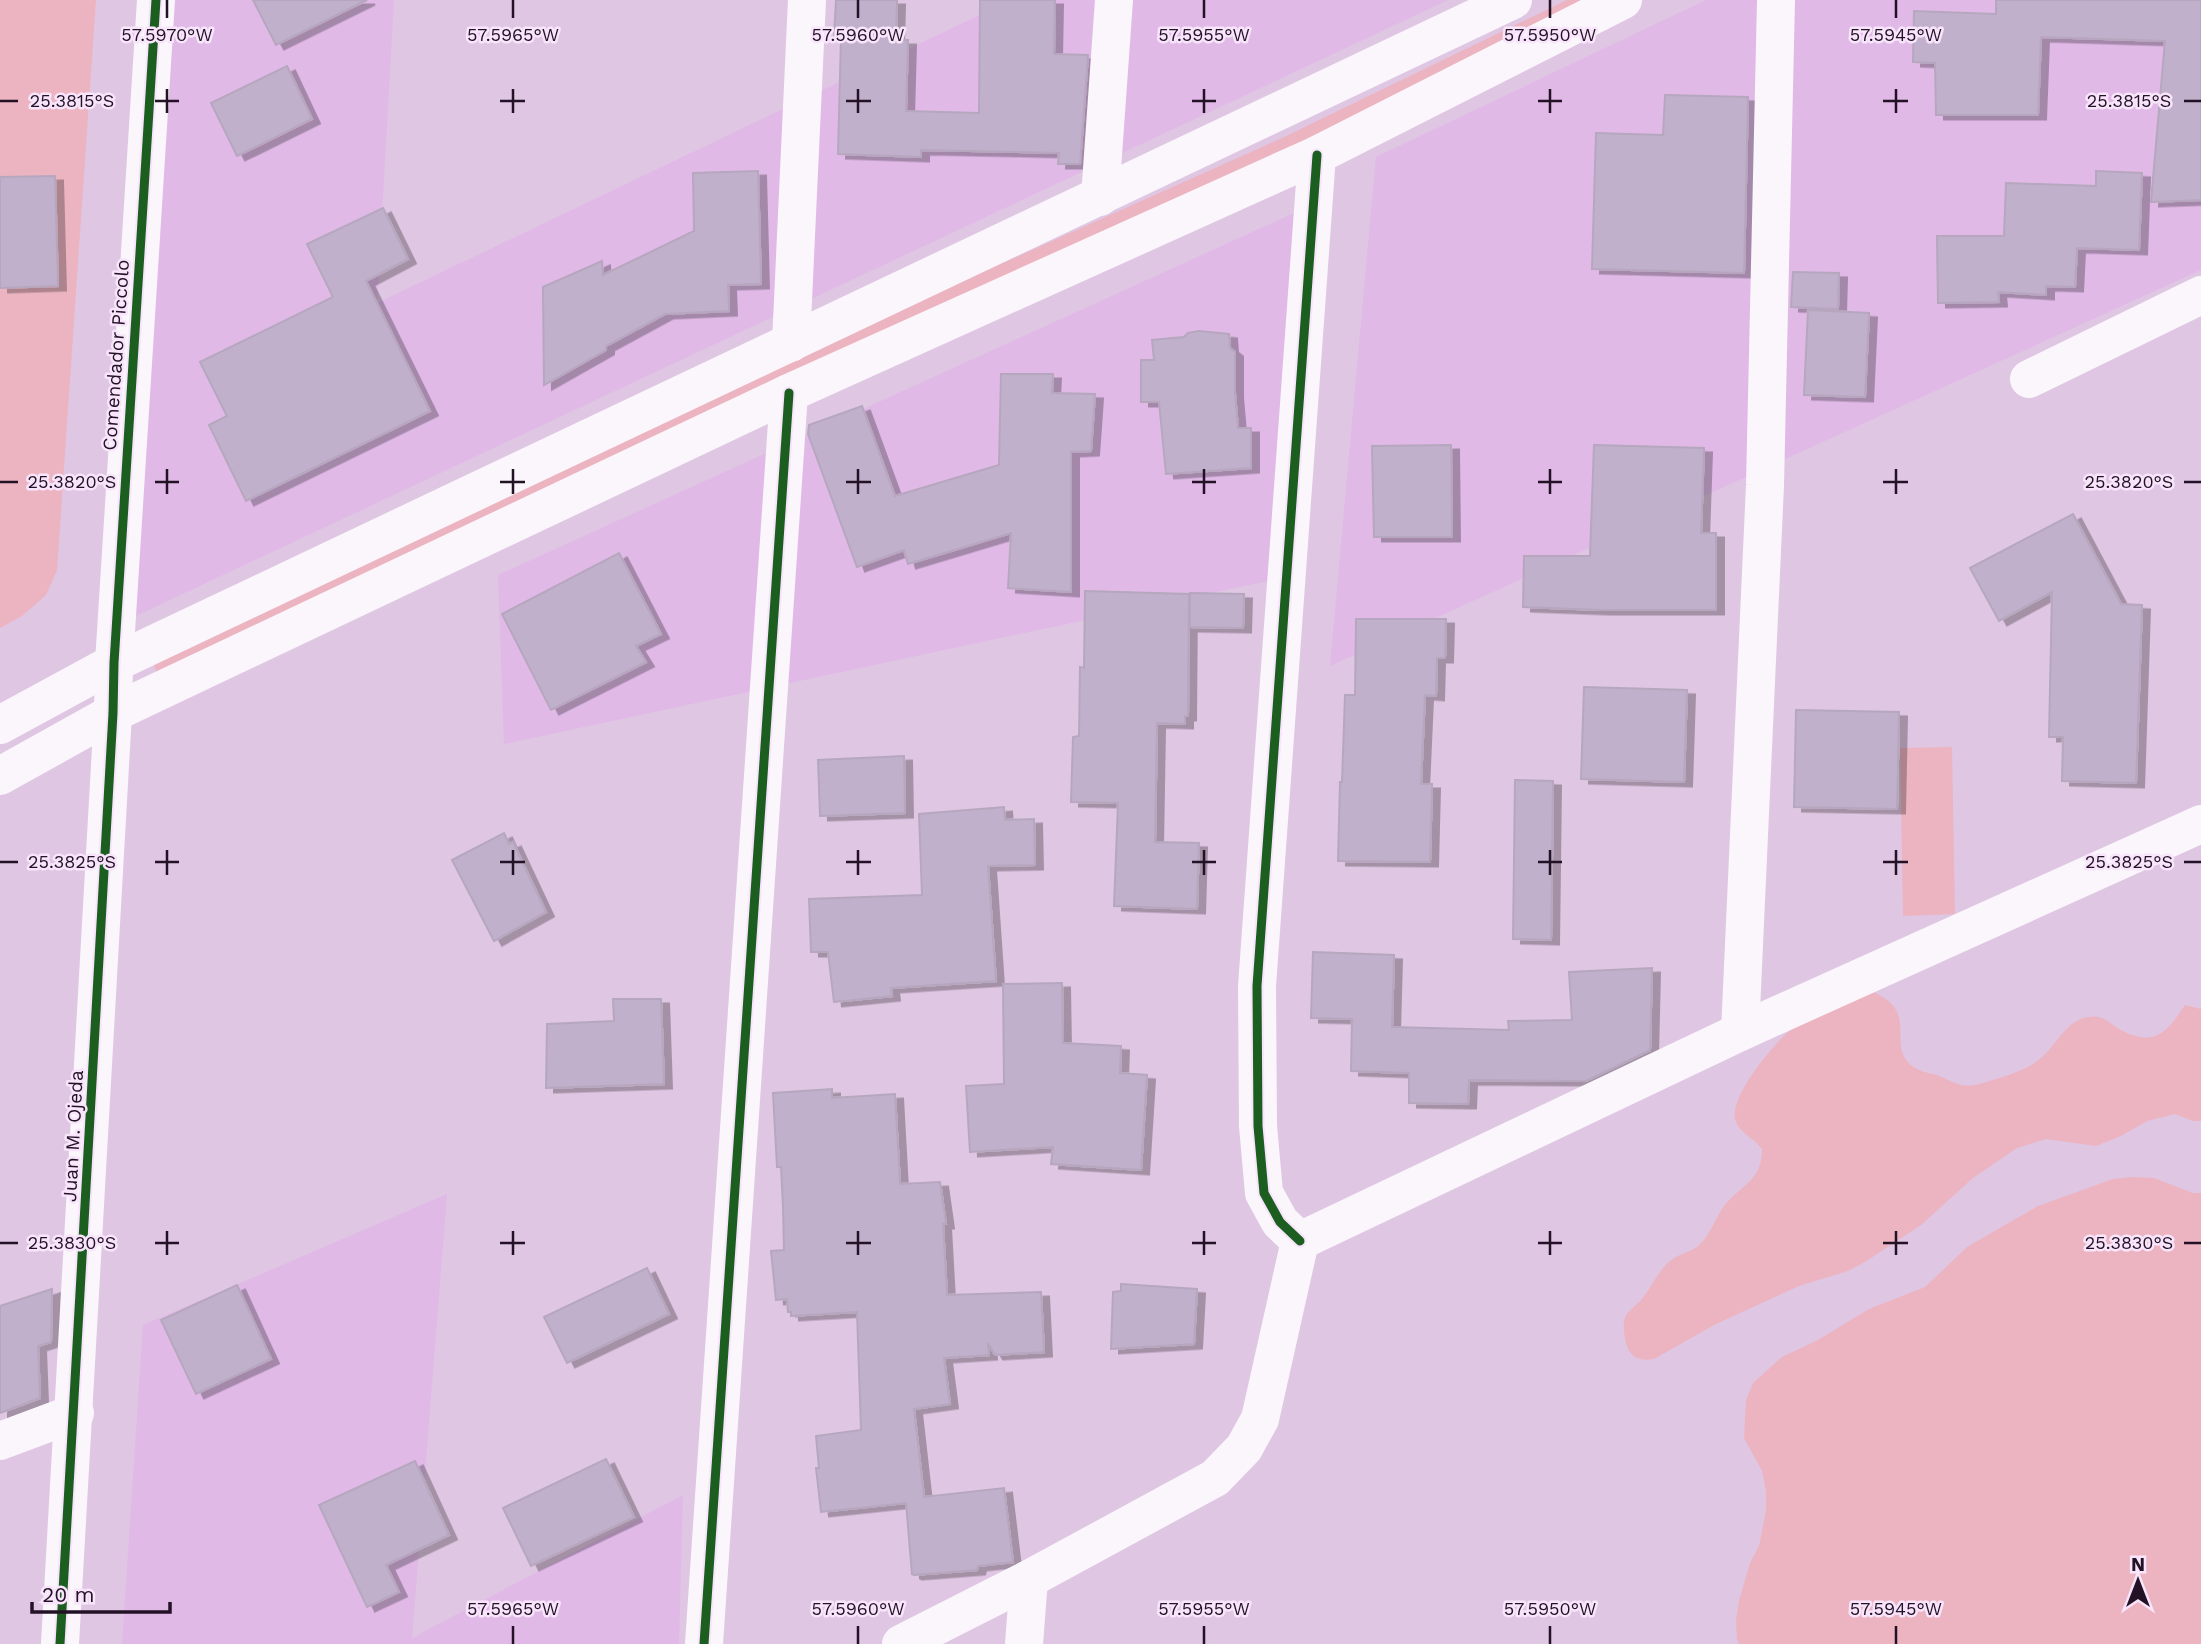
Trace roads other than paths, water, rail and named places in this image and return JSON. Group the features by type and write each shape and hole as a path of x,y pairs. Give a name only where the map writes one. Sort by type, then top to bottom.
{"street":[{"name":"Comendador Piccolo","path":"113,713 156,0"},
{"path":"791,343 807,0"},
{"path":"1100,197 1114,0"},
{"path":"0,724 114,663 1513,0"},
{"path":"0,776 113,713 789,393 1317,155 1623,0"},
{"path":"1740,1032 1765,485 1776,0"},
{"path":"1300,1241 1280,1222 1264,1193 1258,1126 1257,986 1317,155"},
{"path":"2029,379 2201,295"},
{"path":"704,1644 789,393"},
{"name":"Juan M. Ojeda","path":"60,1644 113,713"},
{"path":"1300,1241 1740,1032 2201,824"},
{"path":"901,1644 1215,1478 1244,1448 1260,1419 1300,1241"},
{"path":"0,1441 75,1413"},
{"path":"1024,1644 1029,1578"}]}
